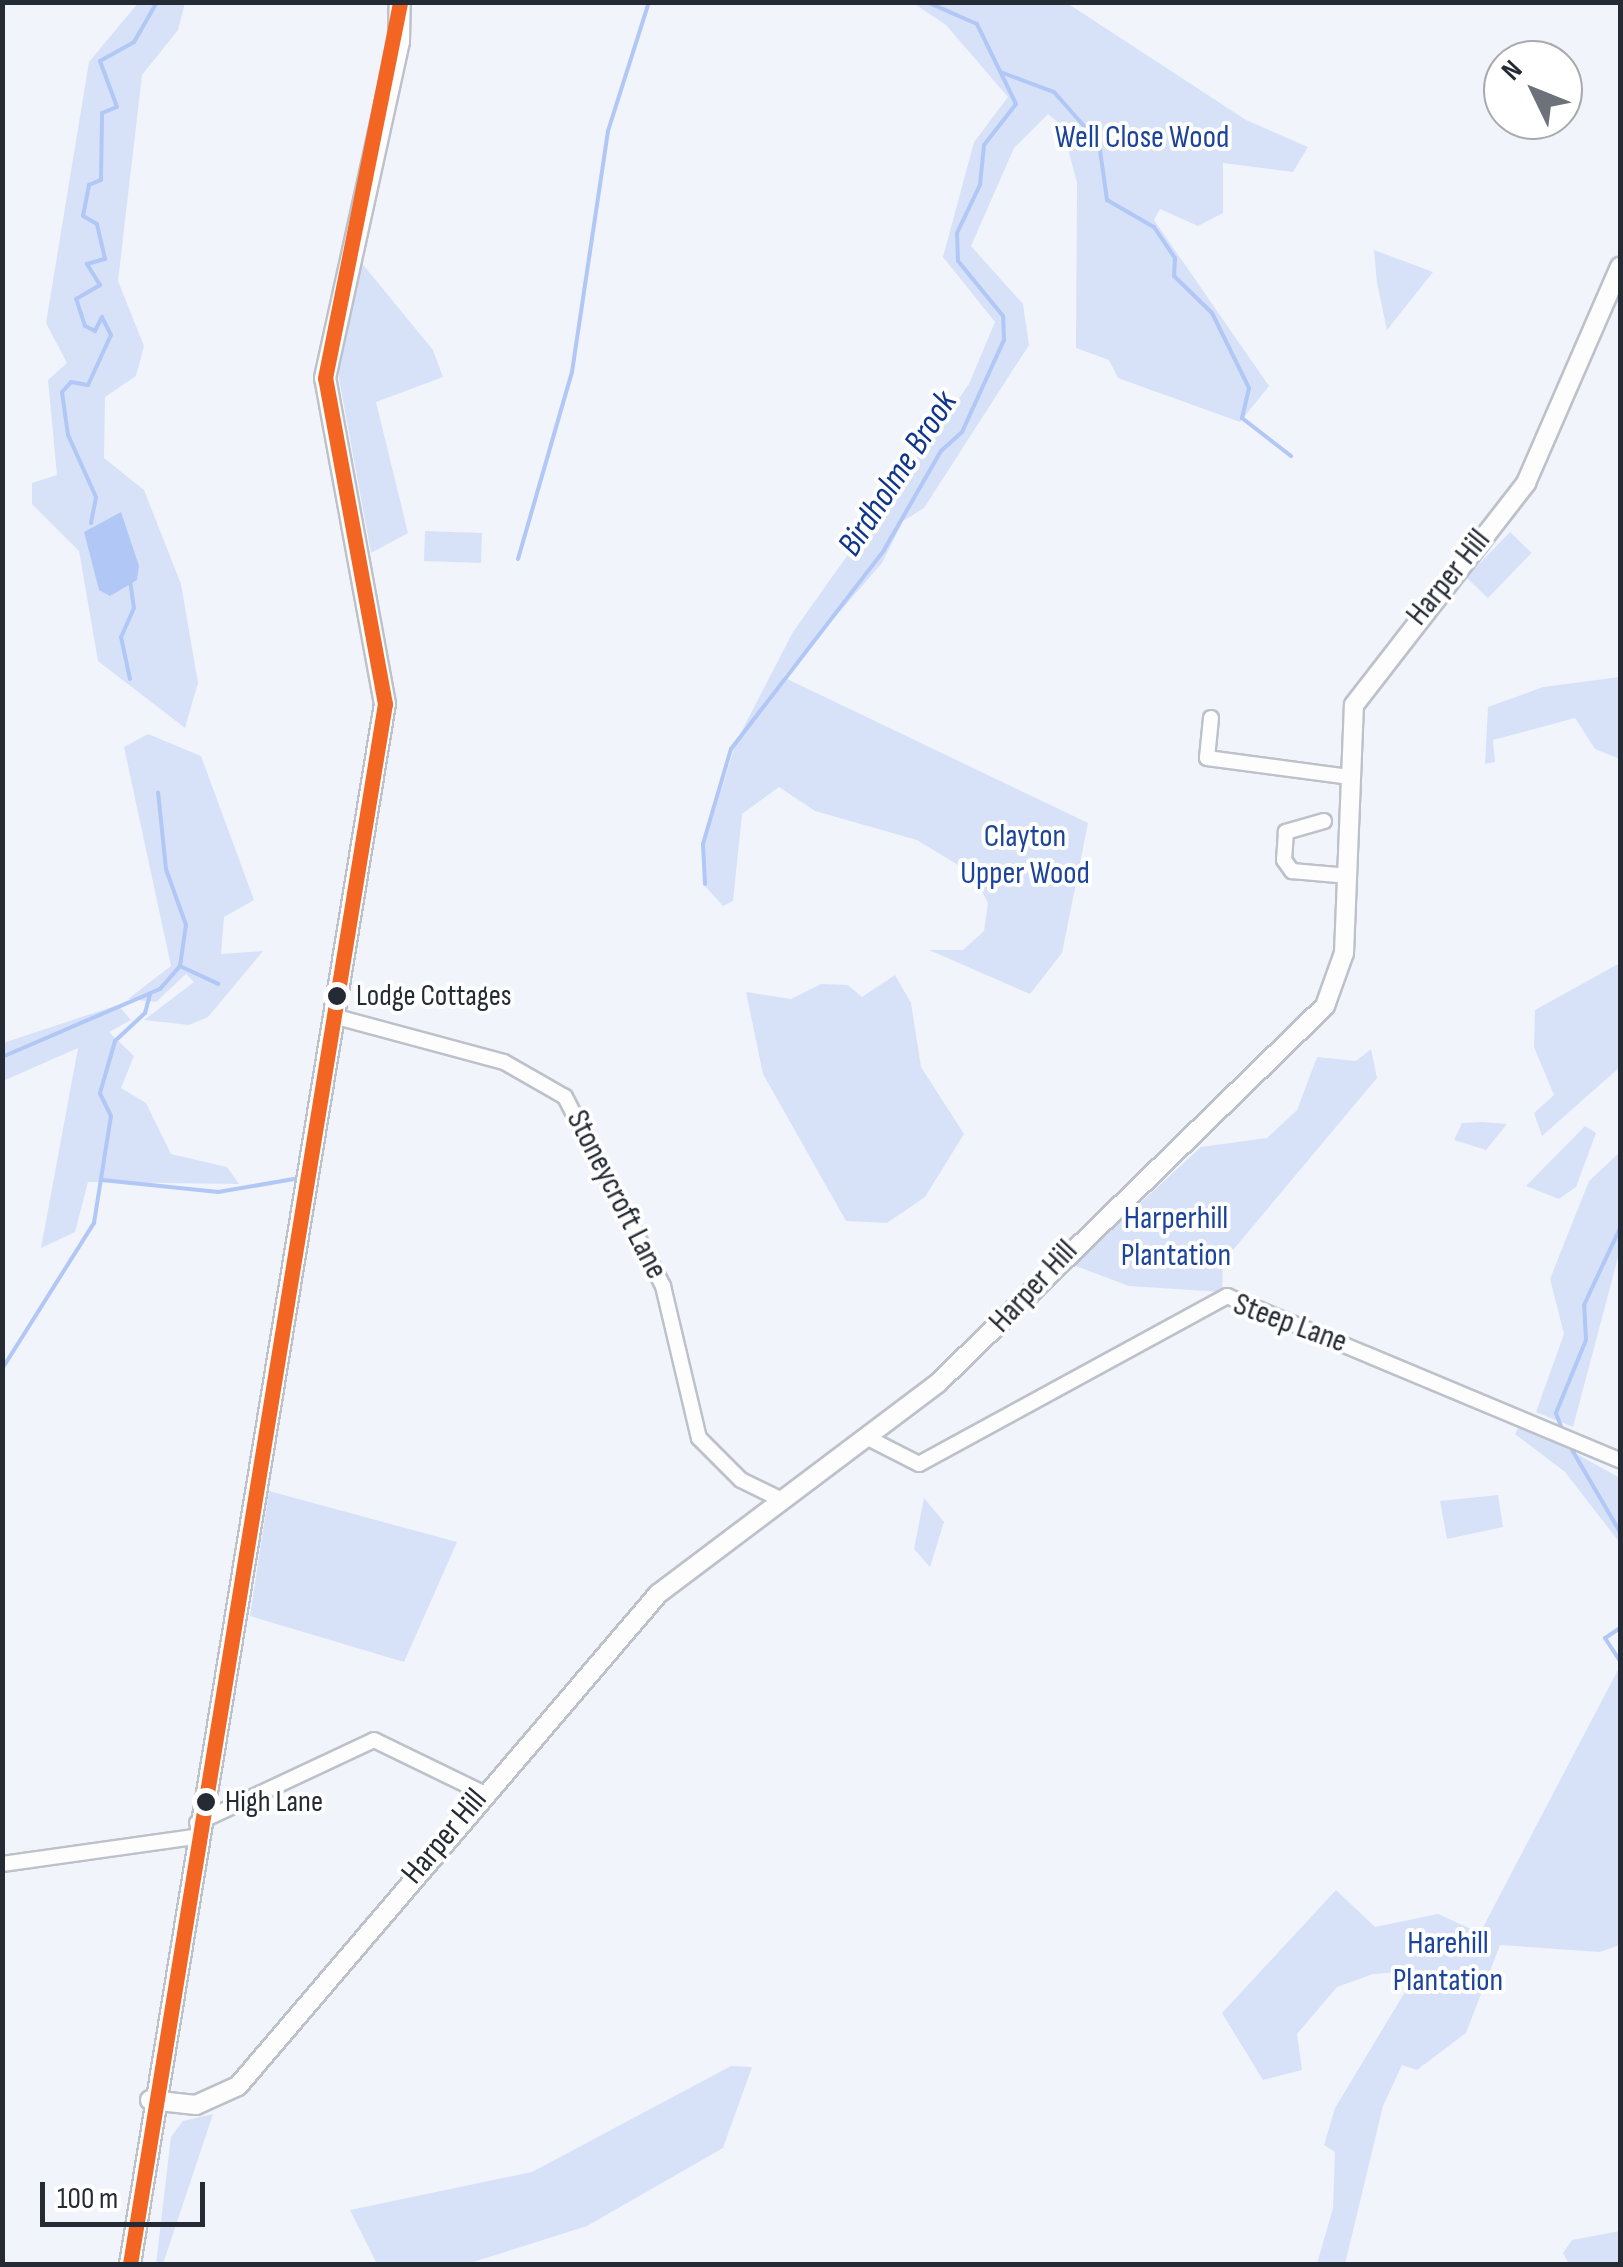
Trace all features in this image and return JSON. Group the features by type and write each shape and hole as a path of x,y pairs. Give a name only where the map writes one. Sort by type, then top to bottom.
{"main road":[{"path":"130,2264 150,2100 385,704 325,378 399,41 400,2"}],"street":[{"name":"Harper Hill","path":"150,2100 196,2106 238,2086 481,1792 658,1594 776,1498 938,1383 1325,1006 1344,953 1354,705 1526,483 1620,267"},
{"path":"1211,718 1200,751 1207,758 1350,777"},
{"path":"1324,821 1286,832 1284,860 1292,871 1349,876"},
{"name":"Stoneycroft Lane","path":"333,1016 504,1062 566,1097 663,1286 699,1438 741,1480 776,1498"},
{"name":"Steep Lane","path":"866,1437 919,1464 1227,1296 1576,1436 1620,1460"},
{"path":"2,1864 195,1830 374,1740 481,1792"}],"green space":[{"path":"138,3 185,3 178,30 142,75 118,281 144,346 136,376 105,397 104,458 144,490 181,584 198,683 185,728 98,661 79,551 32,504 32,483 57,475 48,380 67,363 46,323 89,62"},
{"path":"913,3 1067,3 1246,120 1308,147 1293,172 1223,163 1223,213 1198,226 1160,209 1154,220 1269,386 1240,422 1118,378 1109,360 1076,348 1077,183 1062,126 1048,114 1014,148 971,246 1023,304 1029,345 924,508 903,521 882,563 783,677 1088,823 1062,953 1030,994 929,950 963,950 984,931 988,903 973,874 917,840 815,811 779,787 742,814 733,901 723,906 704,885 703,850 736,742 793,632 969,384 995,322 943,257 974,142 1008,97 946,25"},
{"path":"1374,250 1433,272 1387,330 1377,283"},
{"path":"360,261 433,350 443,377 376,402 408,533 371,553 338,373"},
{"path":"425,531 482,533 481,563 424,561"},
{"path":"1510,532 1532,553 1488,598 1466,577"},
{"path":"1620,677 1620,759 1595,749 1575,718 1493,740 1495,762 1485,764 1488,707 1543,687"},
{"path":"148,734 201,756 254,900 224,917 221,954 263,951 208,1017 189,1025 144,1020 194,982 186,974 156,1002 128,999 171,966 124,747"},
{"path":"1620,963 1620,1067 1542,1136 1534,1113 1554,1095 1534,1047 1535,1010"},
{"path":"895,975 911,1003 921,1067 964,1134 925,1197 887,1223 846,1221 763,1074 746,992 791,999 821,984 848,985 862,997"},
{"path":"118,1005 131,1020 109,1032 134,1056 121,1088 146,1103 171,1154 227,1167 239,1184 88,1182 75,1232 41,1248 78,1048 3,1081 3,1043"},
{"name":"Harperhill Plantation","path":"1371,1049 1377,1078 1223,1262 1222,1292 1129,1286 1073,1265 1201,1147 1267,1138 1297,1110 1317,1057 1356,1061"},
{"path":"1462,1123 1507,1124 1486,1150 1454,1140"},
{"path":"1585,1126 1596,1133 1576,1187 1559,1199 1526,1186"},
{"path":"1619,1153 1620,1250 1573,1427 1536,1412 1564,1334 1550,1279 1589,1181"},
{"path":"1521,1423 1620,1478 1620,1543 1565,1472 1515,1434"},
{"path":"269,1491 457,1542 404,1662 250,1616"},
{"path":"1498,1495 1503,1527 1447,1539 1440,1501"},
{"path":"924,1498 944,1522 930,1567 914,1549"},
{"name":"Harehill Plantation","path":"1620,1666 1620,1945 1600,1952 1500,1945 1466,2033 1417,2070 1402,2065 1383,2106 1345,2264 1317,2264 1333,2208 1335,2152 1324,2145 1335,2108 1411,1982 1399,1972 1373,1974 1337,1987 1297,2034 1302,2070 1263,2080 1222,2013 1336,1890 1375,1927 1438,1914 1480,1933"},
{"path":"731,2066 752,2067 723,2148 587,2226 467,2264 377,2264 350,2210 532,2172"},
{"path":"213,2114 163,2264 156,2264 171,2137 183,2121"},
{"path":"1620,2231 1620,2264 1569,2264 1563,2253 1572,2240"}],"water":[{"path":"121,512 139,566 137,580 110,596 99,590 84,532"}],"waterway":[{"path":"91,523 96,497 68,435 62,392 71,382 88,385 111,335 102,317 95,331 85,326 76,299 100,285 87,264 105,259 97,224 83,216 89,185 101,180 102,113 117,107 100,61 134,42 157,2"},
{"path":"518,559 572,372 608,131 649,2"},
{"name":"Birdholme Brook","path":"705,884 703,844 731,749 884,550 941,451 962,432 1004,340 1003,316 958,261 957,233 980,185 984,145 1016,104 977,24 927,2"},
{"path":"1003,73 1054,92 1099,143 1107,200 1154,227 1175,258 1174,276 1212,313 1249,388 1242,418 1291,456"},
{"path":"130,580 134,608 121,637 130,679"},
{"path":"2,1057 160,989 180,966 186,925 166,869 158,792"},
{"path":"182,967 218,984"},
{"path":"2,1369 94,1223 111,1116 100,1093 115,1041 145,1013 150,994"},
{"path":"102,1180 218,1192 294,1179"},
{"path":"1562,1429 1556,1413 1586,1340 1584,1305 1620,1228"},
{"path":"1568,1443 1620,1532"},
{"path":"1620,1628 1605,1638 1620,1661"}],"transit line":[{"path":"130,2264 385,704 325,378 400,2"}],"place":[{"name":"Lodge Cottages","path":"337,996"},
{"name":"High Lane","path":"206,1802"}],"park label":[{"name":"Well Close Wood","path":"1142,138"},
{"name":"Clayton Upper Wood","path":"1025,856"}]}
